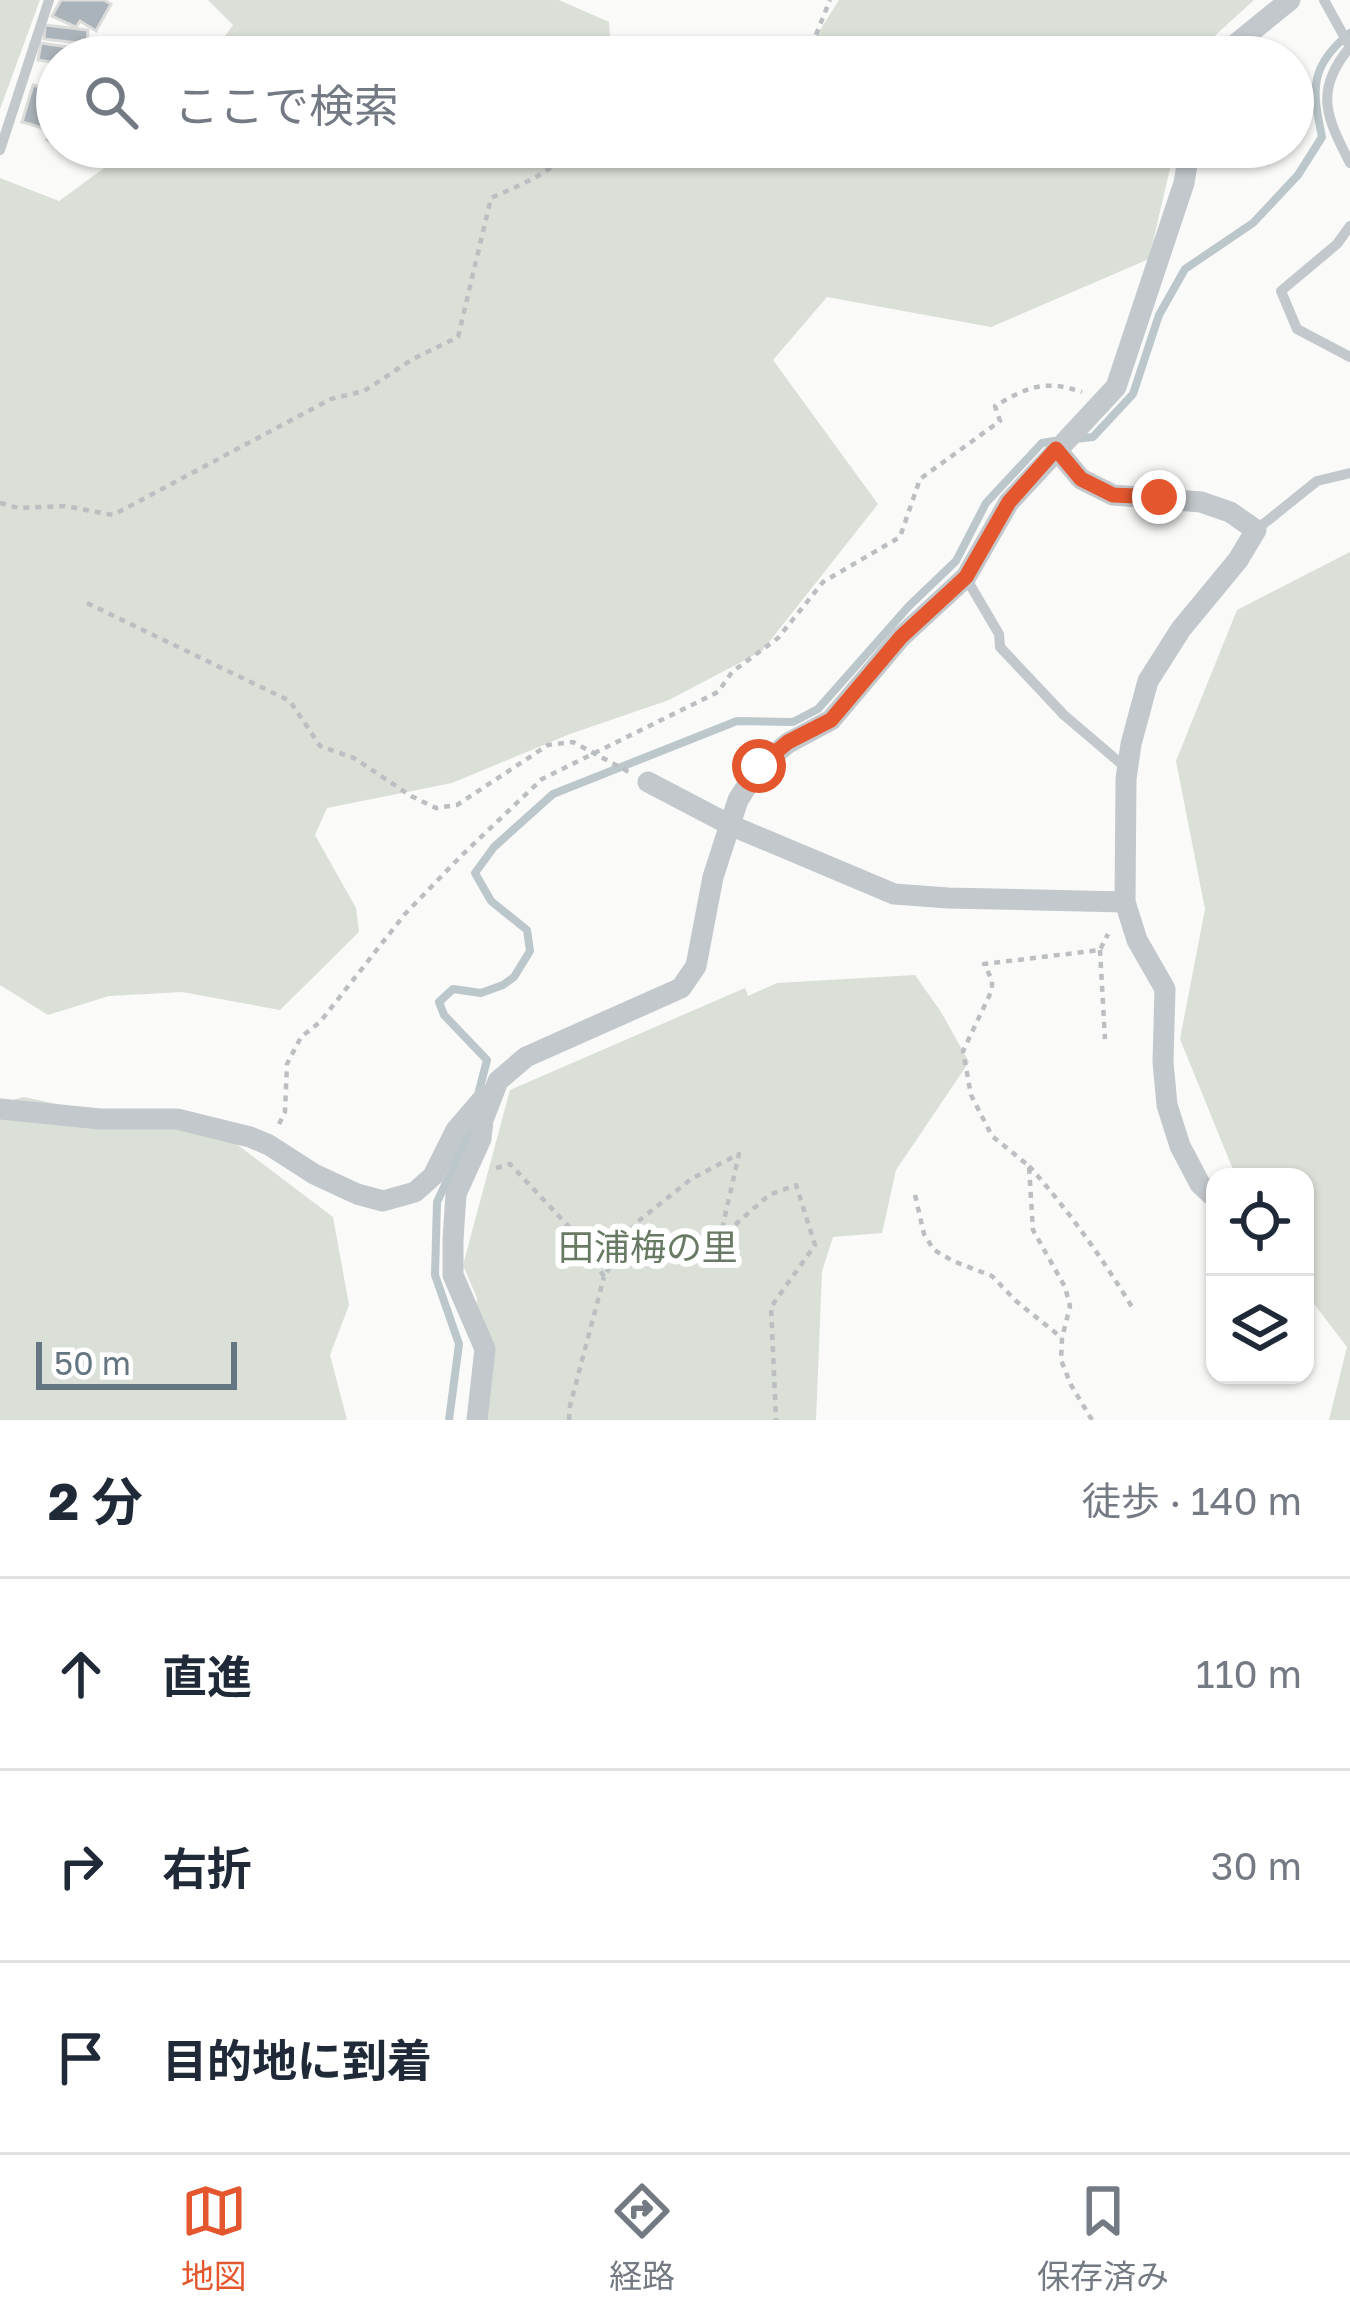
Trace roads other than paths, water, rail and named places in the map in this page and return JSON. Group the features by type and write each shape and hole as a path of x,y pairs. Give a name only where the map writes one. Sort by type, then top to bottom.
{"street":[{"path":"1246,36 1290,0"},
{"path":"0,1109 100,1119 177,1119 250,1137 357,1195 383,1201 416,1192 433,1176 456,1130 526,1057 681,988 696,966 713,877 738,800 759,766 788,742 831,720 901,637 966,577 1009,502 1116,387 1186,168"},
{"path":"1056,449 1081,479 1113,495 1201,502 1230,512 1256,530 1148,681 1127,770 1125,902 1137,940 1165,988 1167,1105 1180,1146 1206,1189"},
{"path":"648,782 730,825 894,894 1125,902"},
{"path":"477,1420 485,1349 453,1275 453,1240 456,1194 481,1139 498,1081"}],"lane":[{"path":"37,36 49,0"},
{"path":"1324,0 1350,47 1335,65 1326,90 1329,121 1350,164"},
{"path":"0,150 36,40"},
{"path":"1350,226 1337,244 1281,292 1297,329 1350,357"},
{"path":"1256,530 1317,482 1350,473"},
{"path":"966,577 999,634 1000,647 1064,715 1127,770"}],"waterway":[{"path":"1314,150 1322,137 1316,105 1320,68 1350,33"},
{"path":"1075,439 1093,437 1133,394 1159,315 1185,269 1253,223 1302,168"},
{"path":"478,1095 487,1060 444,1015 439,1002 453,989 481,993 503,985 514,977 530,951 527,930 491,901 475,873 494,847 553,794 737,721 793,722 818,709 909,606 956,561 986,503 1042,443 1054,441"},
{"path":"449,1420 459,1344 435,1275 437,1202 472,1122"}],"park label":[{"name":"田浦梅の里","path":"648,1246"}]}
